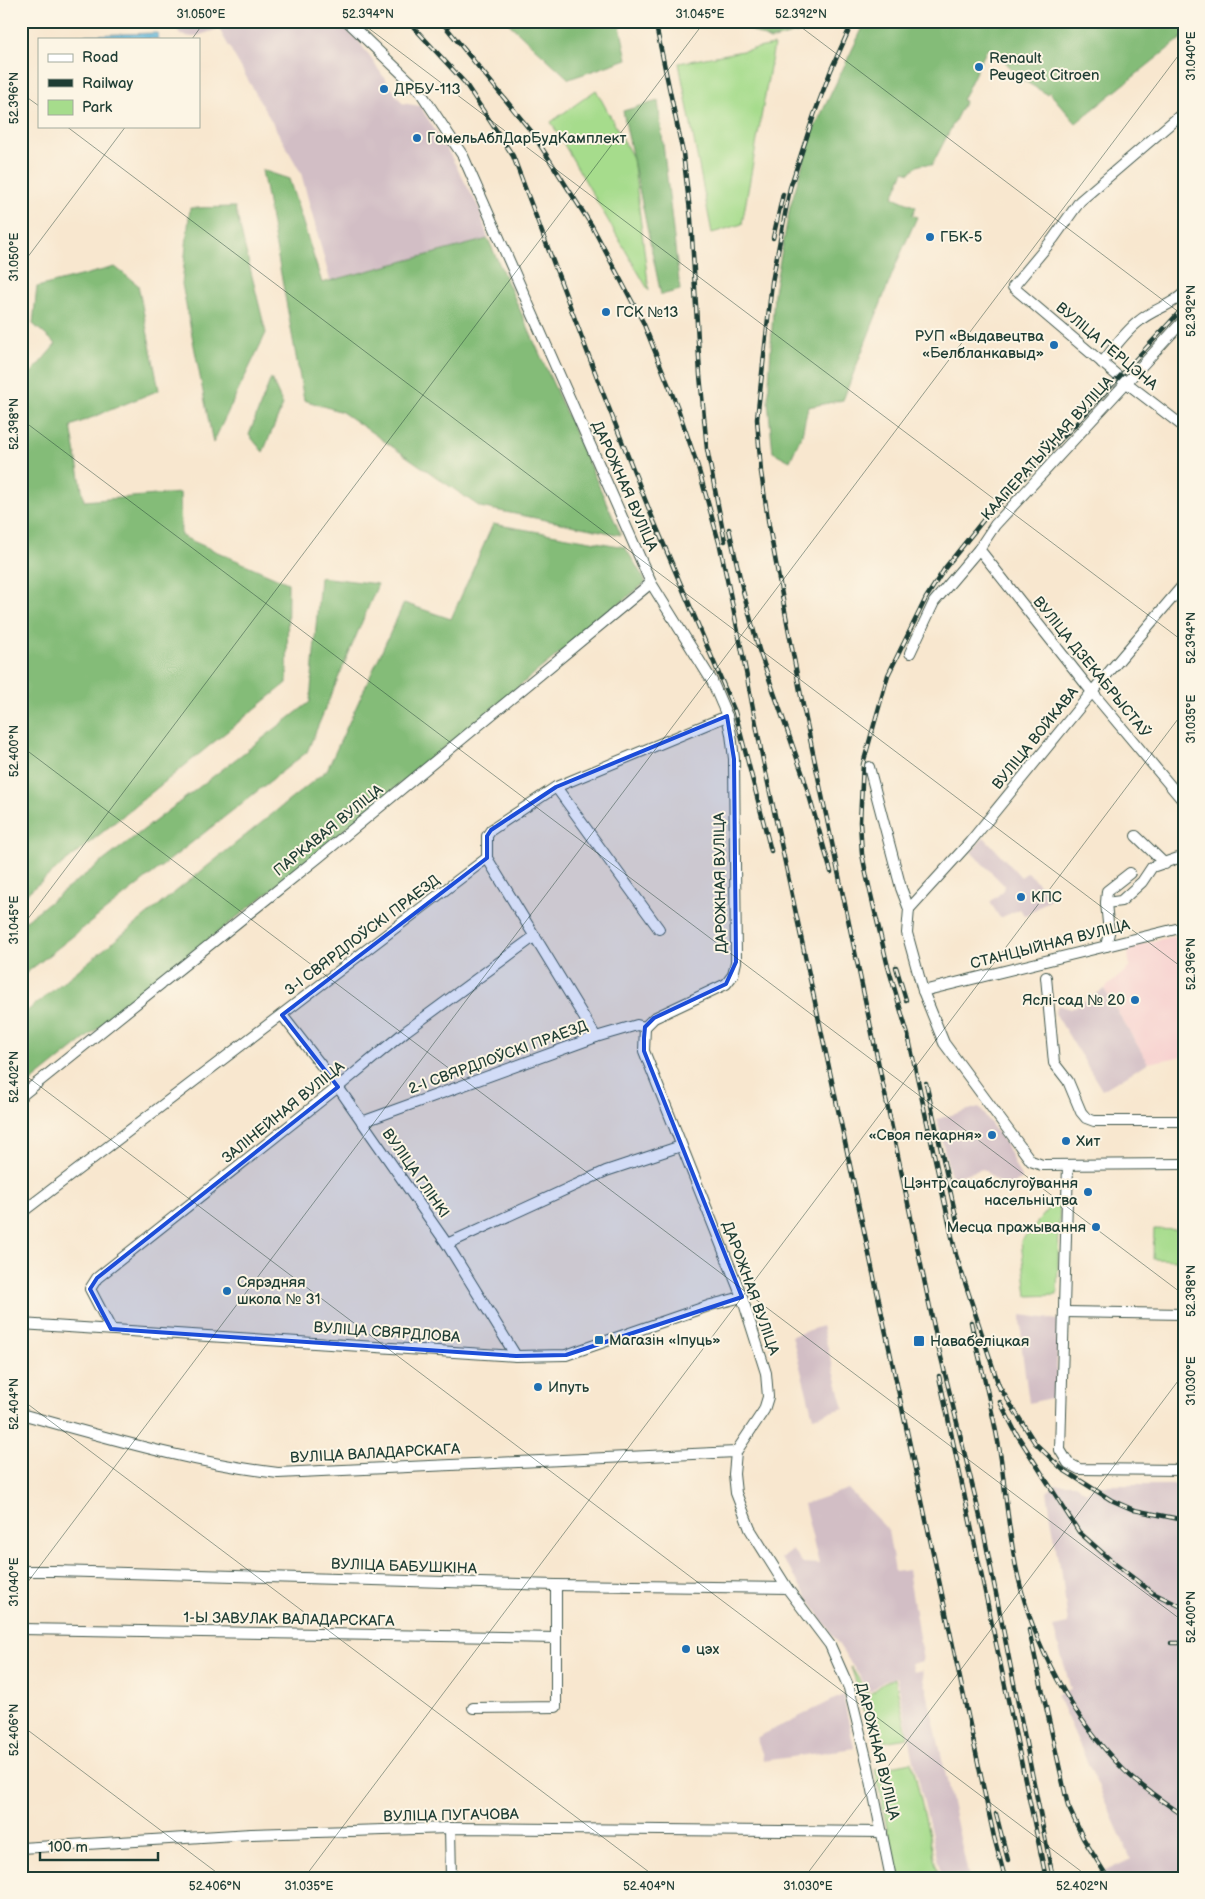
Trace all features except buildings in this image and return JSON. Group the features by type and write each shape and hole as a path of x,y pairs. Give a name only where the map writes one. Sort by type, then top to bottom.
{"street":[{"name":"ДАРОЖНАЯ ВУЛІЦА","path":"347,21 419,90 463,156 651,583 712,681 727,716 734,759 736,962 733,976 726,984 654,1018 645,1027 644,1051 742,1297 766,1373 768,1397 764,1410 736,1452 734,1474 736,1493 744,1516 787,1588 830,1645 850,1688 891,1878"},
{"name":"ВУЛІЦА ГЕРЦЭНА","path":"1184,112 1080,201 1013,287 1126,383 1184,427"},
{"path":"1102,363 1121,338 1139,321 1174,302 1184,292"},
{"name":"КААПЕРАТЫЎНАЯ ВУЛІЦА","path":"910,653 934,602 979,549 995,524 1184,320"},
{"name":"ВУЛІЦА ДЗЕКАБРЫСТАЎ","path":"979,549 1092,692 1184,802"},
{"name":"ПАРКАВАЯ ВУЛІЦА","path":"21,1096 319,857 651,583"},
{"name":"ВУЛІЦА ВОЙКАВА","path":"909,909 970,842 1092,692 1184,584"},
{"path":"596,1037 487,858 487,836 491,830 556,787 727,716"},
{"path":"869,767 901,888 909,909 907,933 923,991 944,1043 1031,1161 1042,1165 1184,1164"},
{"path":"556,787 659,929"},
{"path":"1136,836 1165,864"},
{"path":"1106,903 1121,901 1142,882 1152,867 1184,856"},
{"name":"3-І СВЯРДЛОЎСКІ ПРАЕЗД","path":"21,1212 487,858"},
{"path":"1106,946 1110,933 1106,903 1107,891 1130,873"},
{"name":"СТАНЦЫЙНАЯ ВУЛІЦА","path":"923,991 1184,927"},
{"name":"ЗАЛІНЕЙНАЯ ВУЛІЦА","path":"111,1329 90,1289 93,1283 338,1088 406,1031 535,936"},
{"path":"1046,977 1054,1063 1068,1080 1081,1112 1086,1118 1094,1121 1184,1121"},
{"name":"ВУЛІЦА ГЛІНКІ","path":"282,1015 338,1088 447,1244 516,1356"},
{"name":"2-І СВЯРДЛОЎСКІ ПРАЕЗД","path":"362,1122 596,1037 637,1025 645,1027"},
{"path":"447,1244 606,1171 681,1146"},
{"path":"1068,1165 1060,1450 1068,1463 1080,1469 1184,1470"},
{"name":"ВУЛІЦА СВЯРДЛОВА","path":"21,1324 516,1356 566,1355 711,1305 742,1297"},
{"path":"1065,1312 1184,1314"},
{"name":"ВУЛІЦА ВАЛАДАРСКАГА","path":"21,1414 119,1441 241,1469 278,1472 736,1452"},
{"name":"ВУЛІЦА БАБУШКІНА","path":"21,1571 556,1585 787,1588"},
{"path":"473,1708 556,1707 556,1585"},
{"name":"1-Ы ЗАВУЛАК ВАЛАДАРСКАГА","path":"21,1629 556,1638"},
{"path":"450,1828 451,1878"},
{"name":"ВУЛІЦА ПУГАЧОВА","path":"21,1848 251,1834 450,1828 882,1832"}],"highlighted area":[{"path":"727,716 734,759 736,962 726,984 654,1018 645,1027 644,1051 742,1297 566,1355 516,1356 111,1329 90,1289 97,1278 338,1087 282,1015 487,858 487,836 491,830 556,787"}],"shaded area":[{"path":"173,21 337,21 358,40 402,103 420,106 449,153 479,208 488,239 331,284 301,173 219,29 193,37 180,35"},
{"path":"984,837 1021,877 1028,872 1051,898 1026,916 1020,909 1000,918 990,902 1003,891 1004,885 971,852"},
{"path":"1184,934 1184,1056 1148,1063 1104,989 1130,967 1127,947"},
{"path":"1104,989 1148,1063 1102,1090 1055,1013 1058,1005 1071,1009"},
{"path":"979,1107 1006,1145 1022,1180 1004,1187 983,1169 951,1178 937,1119"},
{"path":"1021,1315 1059,1320 1055,1397 1029,1403 1022,1351"},
{"path":"822,1326 844,1408 813,1417 792,1336"},
{"path":"1056,1484 1075,1484 1086,1492 1095,1485 1184,1485 1184,1878 1097,1878 1103,1872 1131,1859 1057,1695 1071,1689 1053,1627 1068,1624 1061,1567 1059,1567 1047,1492"},
{"path":"848,1489 888,1530 895,1572 908,1570 923,1661 911,1664 913,1672 922,1670 969,1878 942,1878 914,1761 897,1677 883,1682 870,1692 792,1571 781,1559 792,1550 803,1563 819,1564 804,1504"},
{"path":"843,1695 854,1748 763,1761 756,1738"}],"green space":[{"path":"506,21 619,21 627,59 569,79"},
{"path":"734,21 841,21 770,40"},
{"path":"866,21 1184,21 1184,36 1076,123 1049,92 1047,94 1019,78 999,54 987,49 962,100 965,101 932,165 919,165 910,173 904,171 893,197 916,207 912,215 917,217 897,262 843,400 808,407 802,434 790,461 773,452 768,402 774,292 790,207 812,133"},
{"path":"774,45 742,224 712,233 679,63"},
{"path":"596,90 633,158 649,291 551,122"},
{"path":"658,101 680,290 661,295 623,111"},
{"path":"262,170 289,179 322,283 488,239 621,535 480,507 342,412 304,400"},
{"path":"235,207 266,333 213,443 182,284 190,208"},
{"path":"115,267 138,285 159,390 71,426 84,501 180,493 181,536 288,583 287,683 21,898 21,385 56,344 33,324 37,287"},
{"path":"271,378 283,405 263,452 249,435"},
{"path":"493,524 625,547 646,582 266,894 21,1090 21,1016 327,770 404,603 451,619"},
{"path":"320,577 378,584 307,752 21,977 21,924 310,702"},
{"path":"1060,1196 1057,1295 1027,1296 1021,1241"},
{"path":"1154,1229 1181,1230 1179,1260 1153,1259"},
{"path":"851,1667 869,1695 883,1684 895,1678 908,1738 876,1743 870,1715 865,1716"},
{"path":"912,1762 939,1878 897,1878 875,1769"}],"water":[{"path":"158,33 158,38 86,38 85,35"}],"railway":[{"path":"408,21 465,83 513,156 650,512 735,712 771,851"},
{"path":"441,21 531,131 592,226 643,322 677,406 698,467 720,546 762,755 994,1837 1005,1878"},
{"path":"655,21 683,153 691,219 700,375 707,449 725,541"},
{"path":"853,21 831,70 814,115 790,188 772,282 757,419 761,472 769,526 801,696 937,1341 983,1529 1053,1878"},
{"path":"773,238 783,194"},
{"path":"1000,1389 956,1255 908,1035 887,963 867,878 862,854 860,822 863,764 888,675 926,598 945,568 985,518 1074,426 1184,307"},
{"path":"729,529 759,650 804,778 831,872"},
{"path":"896,967 906,1000"},
{"path":"926,1083 957,1221"},
{"path":"971,1322 998,1442 1018,1576 1034,1629 1058,1680 1072,1704 1105,1750 1138,1782 1184,1816"},
{"path":"939,1376 1046,1878"},
{"path":"997,1383 1035,1443 1062,1469 1111,1500 1134,1510 1184,1520"},
{"path":"1000,1402 1016,1433 1079,1532 1115,1564 1153,1593 1184,1608"},
{"path":"1029,1630 1068,1806 1083,1838 1108,1878"},
{"path":"1171,1643 1184,1643"},
{"path":"996,1814 1008,1860"}],"place":[{"name":"Renault Peugeot Citroen","path":"979,67"},
{"name":"ДРБУ-113","path":"384,89"},
{"name":"ГомельАблДарБудКамплект","path":"417,138"},
{"name":"ГБК-5","path":"930,237"},
{"name":"ГСК №13","path":"606,312"},
{"name":"РУП «Выдавецтва «Белбланкавыд»","path":"1054,345"},
{"name":"КПС","path":"1021,897"},
{"name":"Яслі-сад № 20","path":"1135,1000"},
{"name":"«Своя пекарня»","path":"992,1135"},
{"name":"Хит","path":"1066,1141"},
{"name":"Цэнтр сацабслугоўвання насельніцтва","path":"1088,1192"},
{"name":"Месца пражывання","path":"1096,1227"},
{"name":"Сярэдняя школа № 31","path":"227,1291"},
{"name":"Магазін «Іпуць»","path":"599,1340"},
{"name":"Навабеліцкая","path":"919,1341"},
{"name":"Ипуть","path":"538,1387"},
{"name":"цэх","path":"686,1649"}]}
